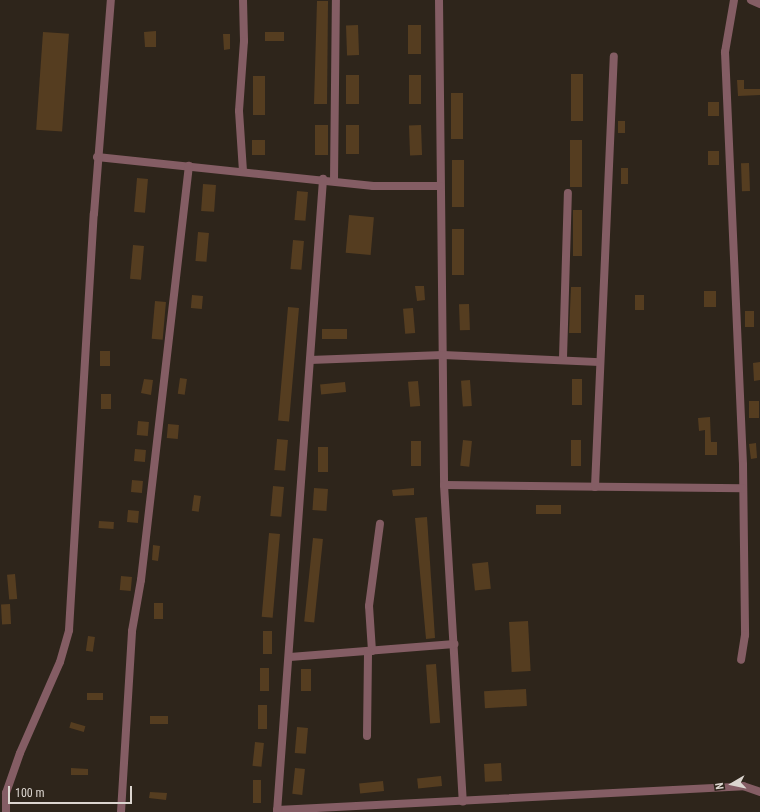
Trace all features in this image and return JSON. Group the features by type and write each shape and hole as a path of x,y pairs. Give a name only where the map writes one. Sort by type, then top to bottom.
{"street":[{"path":"6,812 6,793 15,766 60,662 68,630 97,157 111,0"},
{"path":"243,0 244,41 239,110 243,171"},
{"path":"334,181 336,0"},
{"path":"439,0 444,486 463,801"},
{"path":"734,0 725,52 743,488 745,635 741,660"},
{"path":"751,0 760,4"},
{"path":"595,487 614,56"},
{"path":"97,157 323,179 374,186 440,186"},
{"path":"121,812 132,631 141,580 189,166"},
{"path":"323,179 290,657 277,811 743,786 760,792"},
{"path":"563,358 568,193"},
{"path":"310,360 443,355 563,358 600,362"},
{"path":"444,486 743,488"},
{"path":"367,736 370,651 369,606 380,524"},
{"path":"290,657 454,644"}],"building":[{"path":"317,1 328,1 327,104 314,104"},
{"path":"346,25 358,25 359,55 347,55"},
{"path":"408,25 421,25 421,54 408,54"},
{"path":"156,31 156,47 145,47 144,32"},
{"path":"43,32 69,34 62,132 36,130"},
{"path":"265,32 284,32 284,41 265,41"},
{"path":"223,34 230,34 230,49 224,50"},
{"path":"571,74 583,74 583,121 571,121"},
{"path":"346,75 359,75 359,104 346,104"},
{"path":"409,75 421,75 421,104 409,104"},
{"path":"253,76 265,76 265,115 253,115"},
{"path":"737,80 744,80 744,89 760,89 760,95 738,96"},
{"path":"451,93 463,93 463,139 451,139"},
{"path":"708,102 719,102 719,116 708,116"},
{"path":"618,121 625,121 625,133 618,133"},
{"path":"315,125 328,125 328,155 315,155"},
{"path":"346,125 359,125 359,154 346,154"},
{"path":"409,125 421,125 422,155 410,155"},
{"path":"252,140 265,140 265,155 252,155"},
{"path":"570,140 582,140 582,187 570,187"},
{"path":"708,151 719,151 719,165 708,165"},
{"path":"452,160 464,160 464,207 452,207"},
{"path":"741,163 749,163 750,191 742,191"},
{"path":"621,168 628,168 628,184 621,184"},
{"path":"137,178 148,179 145,213 134,212"},
{"path":"203,184 216,185 214,212 201,211"},
{"path":"297,191 308,192 305,221 294,220"},
{"path":"573,210 582,210 582,256 573,256"},
{"path":"349,215 374,217 371,255 346,253"},
{"path":"452,229 464,229 464,275 452,275"},
{"path":"198,232 209,233 206,262 195,261"},
{"path":"293,240 304,241 301,270 290,269"},
{"path":"133,245 144,246 141,280 130,279"},
{"path":"415,286 424,286 425,300 417,301"},
{"path":"571,287 581,287 581,333 569,333"},
{"path":"704,291 716,291 716,307 704,307"},
{"path":"192,295 203,296 202,309 191,308"},
{"path":"635,295 644,295 644,310 635,310"},
{"path":"155,301 166,302 163,340 152,339"},
{"path":"459,304 469,304 470,330 460,330"},
{"path":"288,307 299,308 289,422 278,421"},
{"path":"413,308 415,333 405,334 403,309"},
{"path":"745,311 754,311 754,327 745,327"},
{"path":"322,329 347,329 347,339 322,339"},
{"path":"100,351 110,351 110,366 100,366"},
{"path":"760,362 760,380 754,381 753,363"},
{"path":"180,378 187,379 185,395 178,394"},
{"path":"144,379 153,380 151,395 141,393"},
{"path":"572,379 582,379 582,405 572,405"},
{"path":"470,380 472,406 463,407 461,381"},
{"path":"418,381 420,406 410,407 408,382"},
{"path":"345,382 346,392 321,395 320,385"},
{"path":"101,394 111,394 111,409 101,409"},
{"path":"749,401 759,401 759,418 749,418"},
{"path":"710,417 711,442 717,442 717,455 705,455 705,430 699,431 698,418"},
{"path":"138,421 149,422 148,436 137,435"},
{"path":"168,424 179,425 178,439 167,438"},
{"path":"277,439 288,440 285,471 274,470"},
{"path":"463,440 472,441 469,467 460,466"},
{"path":"571,440 581,440 581,466 571,466"},
{"path":"411,441 421,441 421,466 411,466"},
{"path":"756,443 757,458 751,459 749,444"},
{"path":"318,447 328,447 328,472 318,472"},
{"path":"135,449 146,450 145,462 134,461"},
{"path":"132,480 143,481 142,493 131,492"},
{"path":"273,486 284,487 281,517 270,516"},
{"path":"314,488 328,489 326,511 312,510"},
{"path":"414,488 414,495 393,496 392,490"},
{"path":"194,495 201,496 199,512 192,511"},
{"path":"536,505 561,505 561,514 536,514"},
{"path":"128,510 139,511 138,523 127,522"},
{"path":"427,517 435,638 426,639 415,518"},
{"path":"99,521 114,522 113,529 99,528"},
{"path":"269,533 280,534 273,618 262,617"},
{"path":"313,538 323,539 314,623 304,622"},
{"path":"153,545 160,546 158,561 152,560"},
{"path":"488,562 491,589 475,591 472,564"},
{"path":"15,574 17,599 9,600 7,575"},
{"path":"121,576 132,577 131,591 120,590"},
{"path":"154,603 163,603 163,619 154,619"},
{"path":"1,604 10,604 11,624 2,624"},
{"path":"528,621 531,671 512,672 509,622"},
{"path":"263,631 272,631 272,654 263,654"},
{"path":"88,636 95,637 93,652 86,651"},
{"path":"436,664 440,723 430,724 426,665"},
{"path":"260,668 269,668 269,691 260,691"},
{"path":"301,669 311,669 311,691 301,691"},
{"path":"526,689 527,706 485,708 484,691"},
{"path":"87,693 103,693 103,700 87,700"},
{"path":"258,705 267,705 267,729 258,729"},
{"path":"150,716 168,716 168,724 150,724"},
{"path":"71,722 85,726 84,732 69,728"},
{"path":"297,727 308,728 306,754 295,753"},
{"path":"255,742 264,743 261,767 252,766"},
{"path":"501,763 502,781 485,782 484,764"},
{"path":"71,768 88,769 88,775 71,775"},
{"path":"295,768 305,769 302,795 292,794"},
{"path":"441,776 442,786 418,788 417,779"},
{"path":"253,780 261,780 261,803 253,803"},
{"path":"383,781 384,791 360,793 359,784"},
{"path":"150,792 167,793 166,800 149,798"}]}
